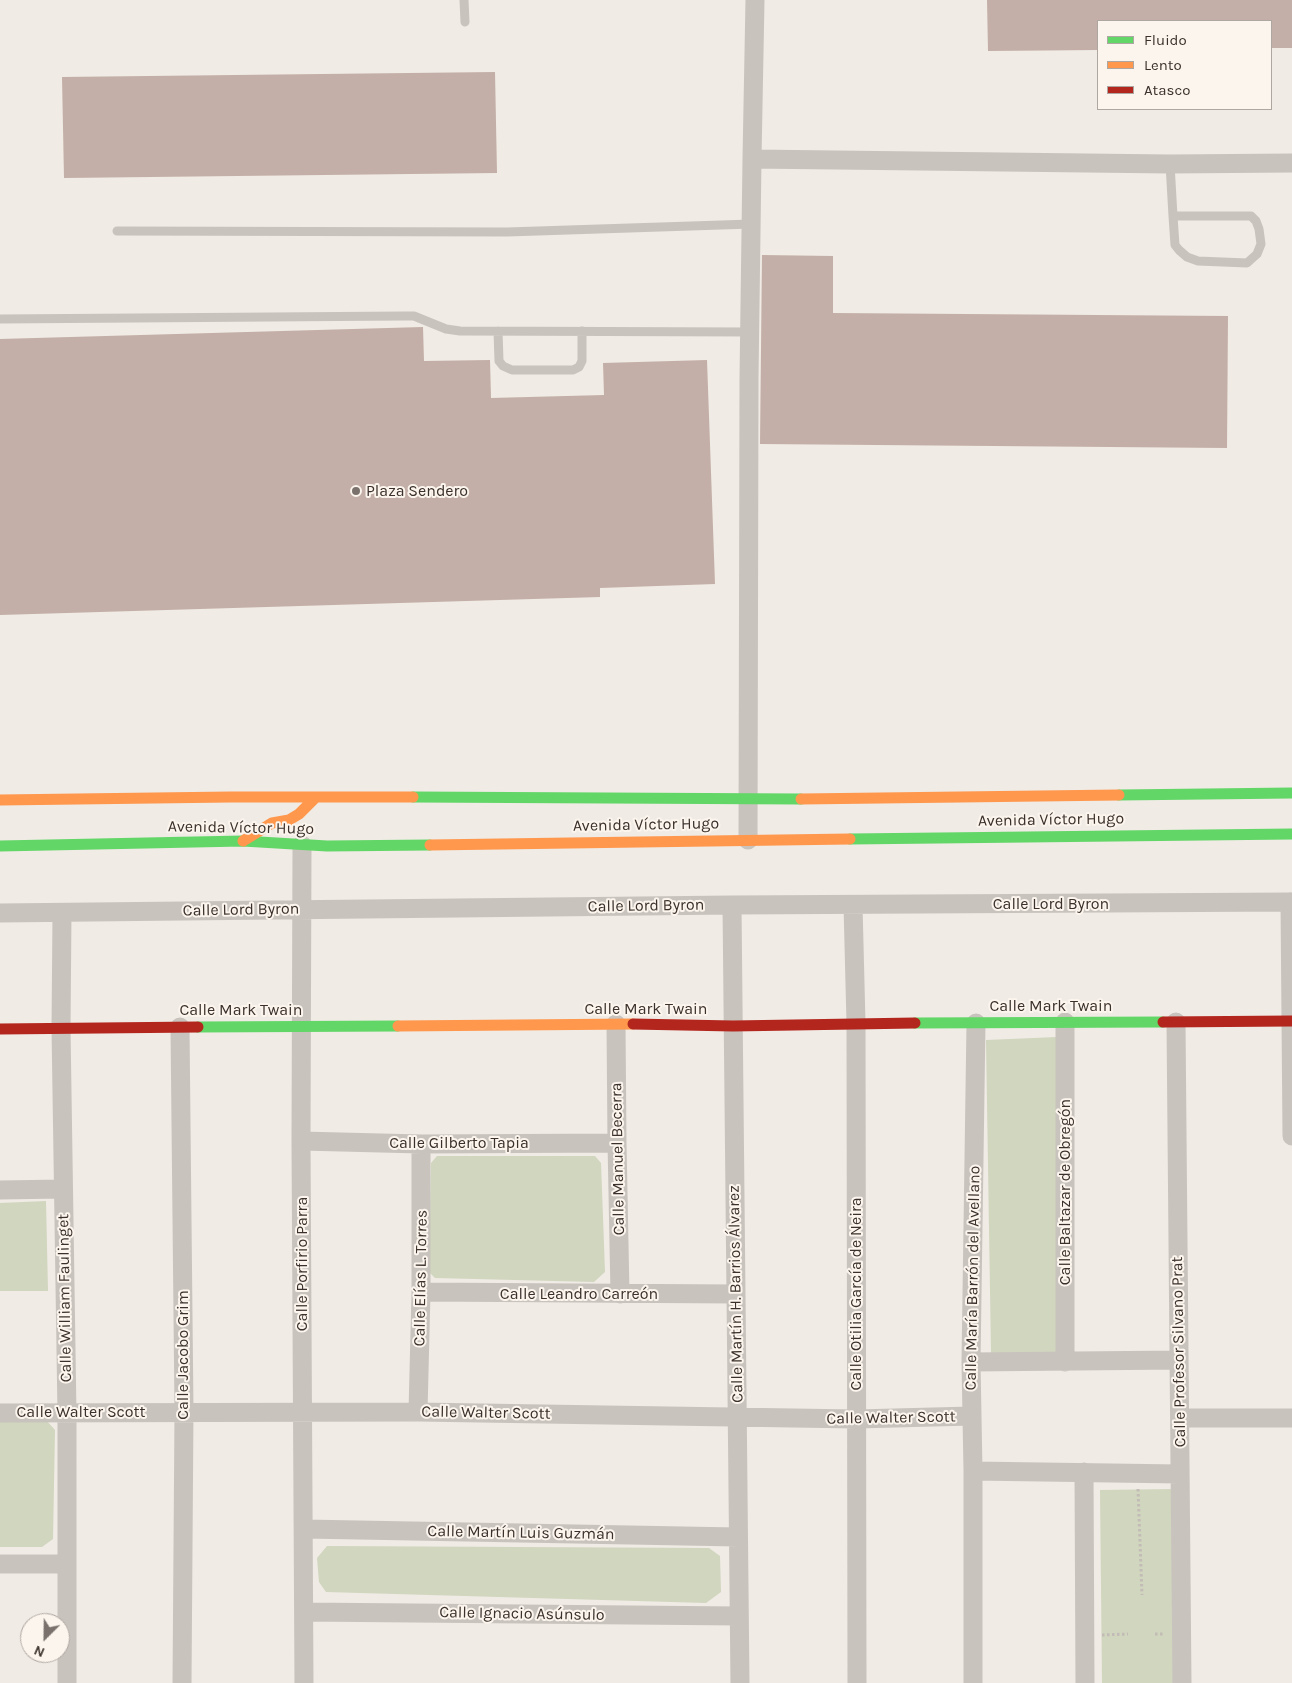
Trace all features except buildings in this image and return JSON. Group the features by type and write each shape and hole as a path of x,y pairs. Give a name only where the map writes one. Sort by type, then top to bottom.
{"street":[{"path":"748,840 750,332 754,0"},
{"path":"752,159 1170,164 1292,162"},
{"name":"Avenida Víctor Hugo","path":"0,800 315,798 768,799 1292,793"},
{"path":"243,841 272,823 289,820 299,814 315,798"},
{"name":"Avenida Víctor Hugo","path":"0,846 243,841 327,846 1292,834"},
{"name":"Calle Porfirio Parra","path":"302,845 301,1141 304,1683"},
{"path":"1291,902 1292,1136"},
{"name":"Calle Lord Byron","path":"0,913 1291,902"},
{"name":"Calle Otilia García de Neira","path":"854,905 856,1023 857,1683"},
{"name":"Calle Martín H. Barrios Álvarez","path":"732,906 740,1683"},
{"name":"Calle William Faulinget","path":"62,913 61,1028 67,1414 67,1683"},
{"name":"Calle Mark Twain","path":"0,1029 616,1024 733,1026 856,1023 1291,1021"},
{"name":"Calle Baltazar de Obregón","path":"1065,1022 1065,1362"},
{"name":"Calle Profesor Silvano Prat","path":"1176,1022 1182,1683"},
{"name":"Calle María Barrón del Avellano","path":"973,1683 971,1362 976,1023"},
{"name":"Calle Manuel Becerra","path":"616,1024 620,1294"},
{"name":"Calle Jacobo Grim","path":"180,1027 184,1411 182,1683"},
{"name":"Calle Gilberto Tapia","path":"301,1141 422,1144 617,1143"},
{"name":"Calle Elías L. Torres","path":"418,1412 422,1144"},
{"path":"0,1190 63,1189"},
{"name":"Calle Leandro Carreón","path":"421,1292 736,1294"},
{"path":"971,1362 1179,1360"},
{"name":"Calle Walter Scott","path":"0,1413 67,1414 184,1411 418,1412 856,1419 972,1416"},
{"path":"1180,1418 1292,1418"},
{"path":"973,1471 1180,1474"},
{"path":"1084,1472 1085,1683"},
{"name":"Calle Martín Luis Guzmán","path":"304,1529 738,1537"},
{"path":"0,1564 66,1564"},
{"name":"Calle Ignacio Asúnsulo","path":"305,1612 739,1616"}],"lane":[{"path":"464,0 465,22"},
{"path":"1170,164 1173,216 1175,245 1187,257 1198,261 1247,263 1257,254 1261,244 1260,230 1256,221 1251,216 1173,216"},
{"path":"117,231 507,232 752,224"},
{"path":"0,319 405,316 423,319 446,329 460,331 750,332"},
{"path":"498,331 499,361 503,366 512,370 573,370 580,367 582,362 582,331"}],"path":[{"path":"1138,1487 1142,1595"},
{"path":"1129,1488 1147,1488"},
{"path":"1102,1644 1102,1635 1128,1634"}],"green space":[{"path":"1057,1037 1061,1354 991,1353 986,1040"},
{"path":"437,1156 595,1156 601,1163 605,1272 594,1282 435,1278 429,1272 431,1163"},
{"path":"46,1201 48,1291 0,1291 0,1203"},
{"path":"46,1420 55,1430 53,1539 42,1547 0,1547 0,1421"},
{"path":"1173,1489 1173,1683 1102,1683 1100,1490"},
{"path":"327,1546 709,1548 720,1556 721,1592 706,1603 326,1592 319,1582 317,1558"}],"traffic: fast":[{"path":"1119,795 1292,793"},
{"path":"413,797 801,799"},
{"path":"850,839 1292,834"},
{"path":"0,846 243,841 327,846 430,845"},
{"path":"915,1023 1163,1022"},
{"path":"198,1027 398,1026"}],"traffic: slow":[{"path":"801,799 1119,795"},
{"path":"0,800 413,797"},
{"path":"243,841 272,823 289,820 299,814 315,798"},
{"path":"430,845 850,839"},
{"path":"398,1026 633,1024"}],"traffic: jam":[{"path":"1163,1022 1292,1021"},
{"path":"633,1024 733,1026 915,1023"},
{"path":"0,1029 198,1027"}],"place":[{"name":"Plaza Sendero","path":"356,491"}]}
